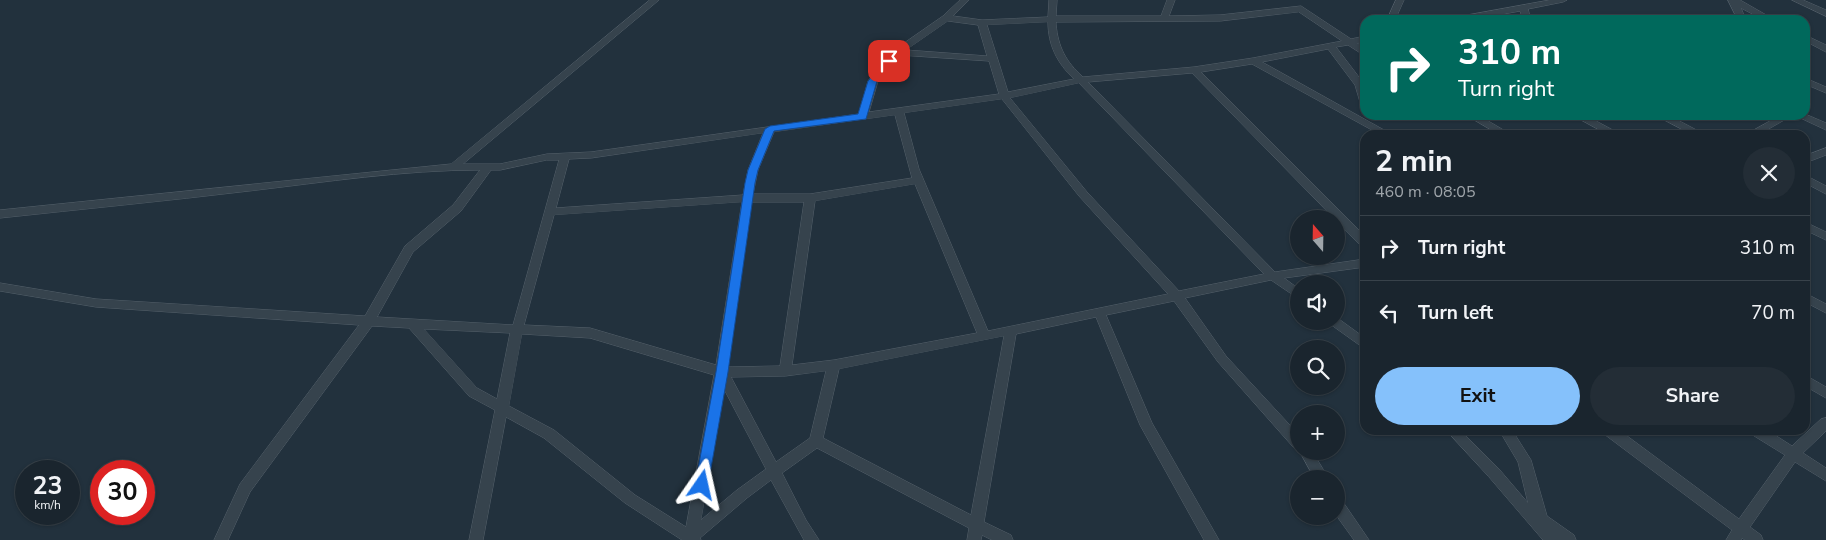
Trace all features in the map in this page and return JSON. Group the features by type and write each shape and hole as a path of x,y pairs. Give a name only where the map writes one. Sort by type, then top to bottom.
{"street":[{"path":"453,167 656,0"},
{"path":"863,117 873,81 897,52 946,18 965,0"},
{"path":"1053,0 1052,40 1067,69 1081,80 1273,276 1290,288"},
{"path":"1164,19 1171,0"},
{"path":"1393,15 1400,0"},
{"path":"1482,15 1563,0"},
{"path":"1734,0 1740,15"},
{"path":"1734,0 1762,15"},
{"path":"1796,0 1826,13"},
{"path":"1523,7 1525,15"},
{"path":"946,18 982,23 1052,19 1220,18 1301,9 1360,50"},
{"path":"982,23 1004,96 1083,194 1178,296 1222,359 1290,434"},
{"path":"0,214 191,195 342,176 453,167 487,168 547,157 591,155 1004,96 1081,80 1194,70 1253,61 1360,40"},
{"path":"1810,41 1826,49"},
{"path":"1330,46 1360,85"},
{"path":"897,52 992,59"},
{"path":"1253,61 1360,119"},
{"path":"1194,70 1360,239"},
{"path":"1810,83 1826,90"},
{"path":"899,111 902,129 918,180 984,335"},
{"path":"1361,120 1379,130"},
{"path":"1370,120 1375,130"},
{"path":"1481,120 1498,130"},
{"path":"1587,120 1607,130"},
{"path":"1670,120 1692,130"},
{"path":"1760,130 1778,120"},
{"path":"1810,120 1826,127"},
{"path":"691,539 722,372 753,170 770,129"},
{"path":"1810,158 1826,151"},
{"path":"476,540 517,330 565,156"},
{"path":"1816,156 1826,161"},
{"path":"221,540 245,488 368,322 409,249 456,208 487,168"},
{"path":"549,212 748,198 810,198 918,180"},
{"path":"1810,181 1826,191"},
{"path":"785,371 810,198"},
{"path":"1810,228 1826,236"},
{"path":"0,287 96,303 368,322 590,333 722,372 785,371 834,365 1273,276 1360,264"},
{"path":"1810,301 1826,309"},
{"path":"1099,311 1146,426 1212,540"},
{"path":"412,324 472,392 549,434 630,499 691,539"},
{"path":"974,540 975,525 1011,329"},
{"path":"1345,329 1360,340"},
{"path":"691,539 742,494 816,440 834,365"},
{"path":"722,372 801,524 812,540"},
{"path":"1810,383 1826,393"},
{"path":"1737,535 1794,453 1826,423"},
{"path":"1457,435 1494,473 1551,539"},
{"path":"1508,435 1524,460 1540,520 1551,539"},
{"path":"1615,435 1737,535 1756,540"},
{"path":"1764,435 1826,474"},
{"path":"816,440 1006,540"},
{"path":"1345,516 1362,540"},
{"path":"1540,520 1569,540"}],"route":[{"path":"702,485 722,372 750,183 753,170 770,129 863,117 873,81 889,61"}]}
